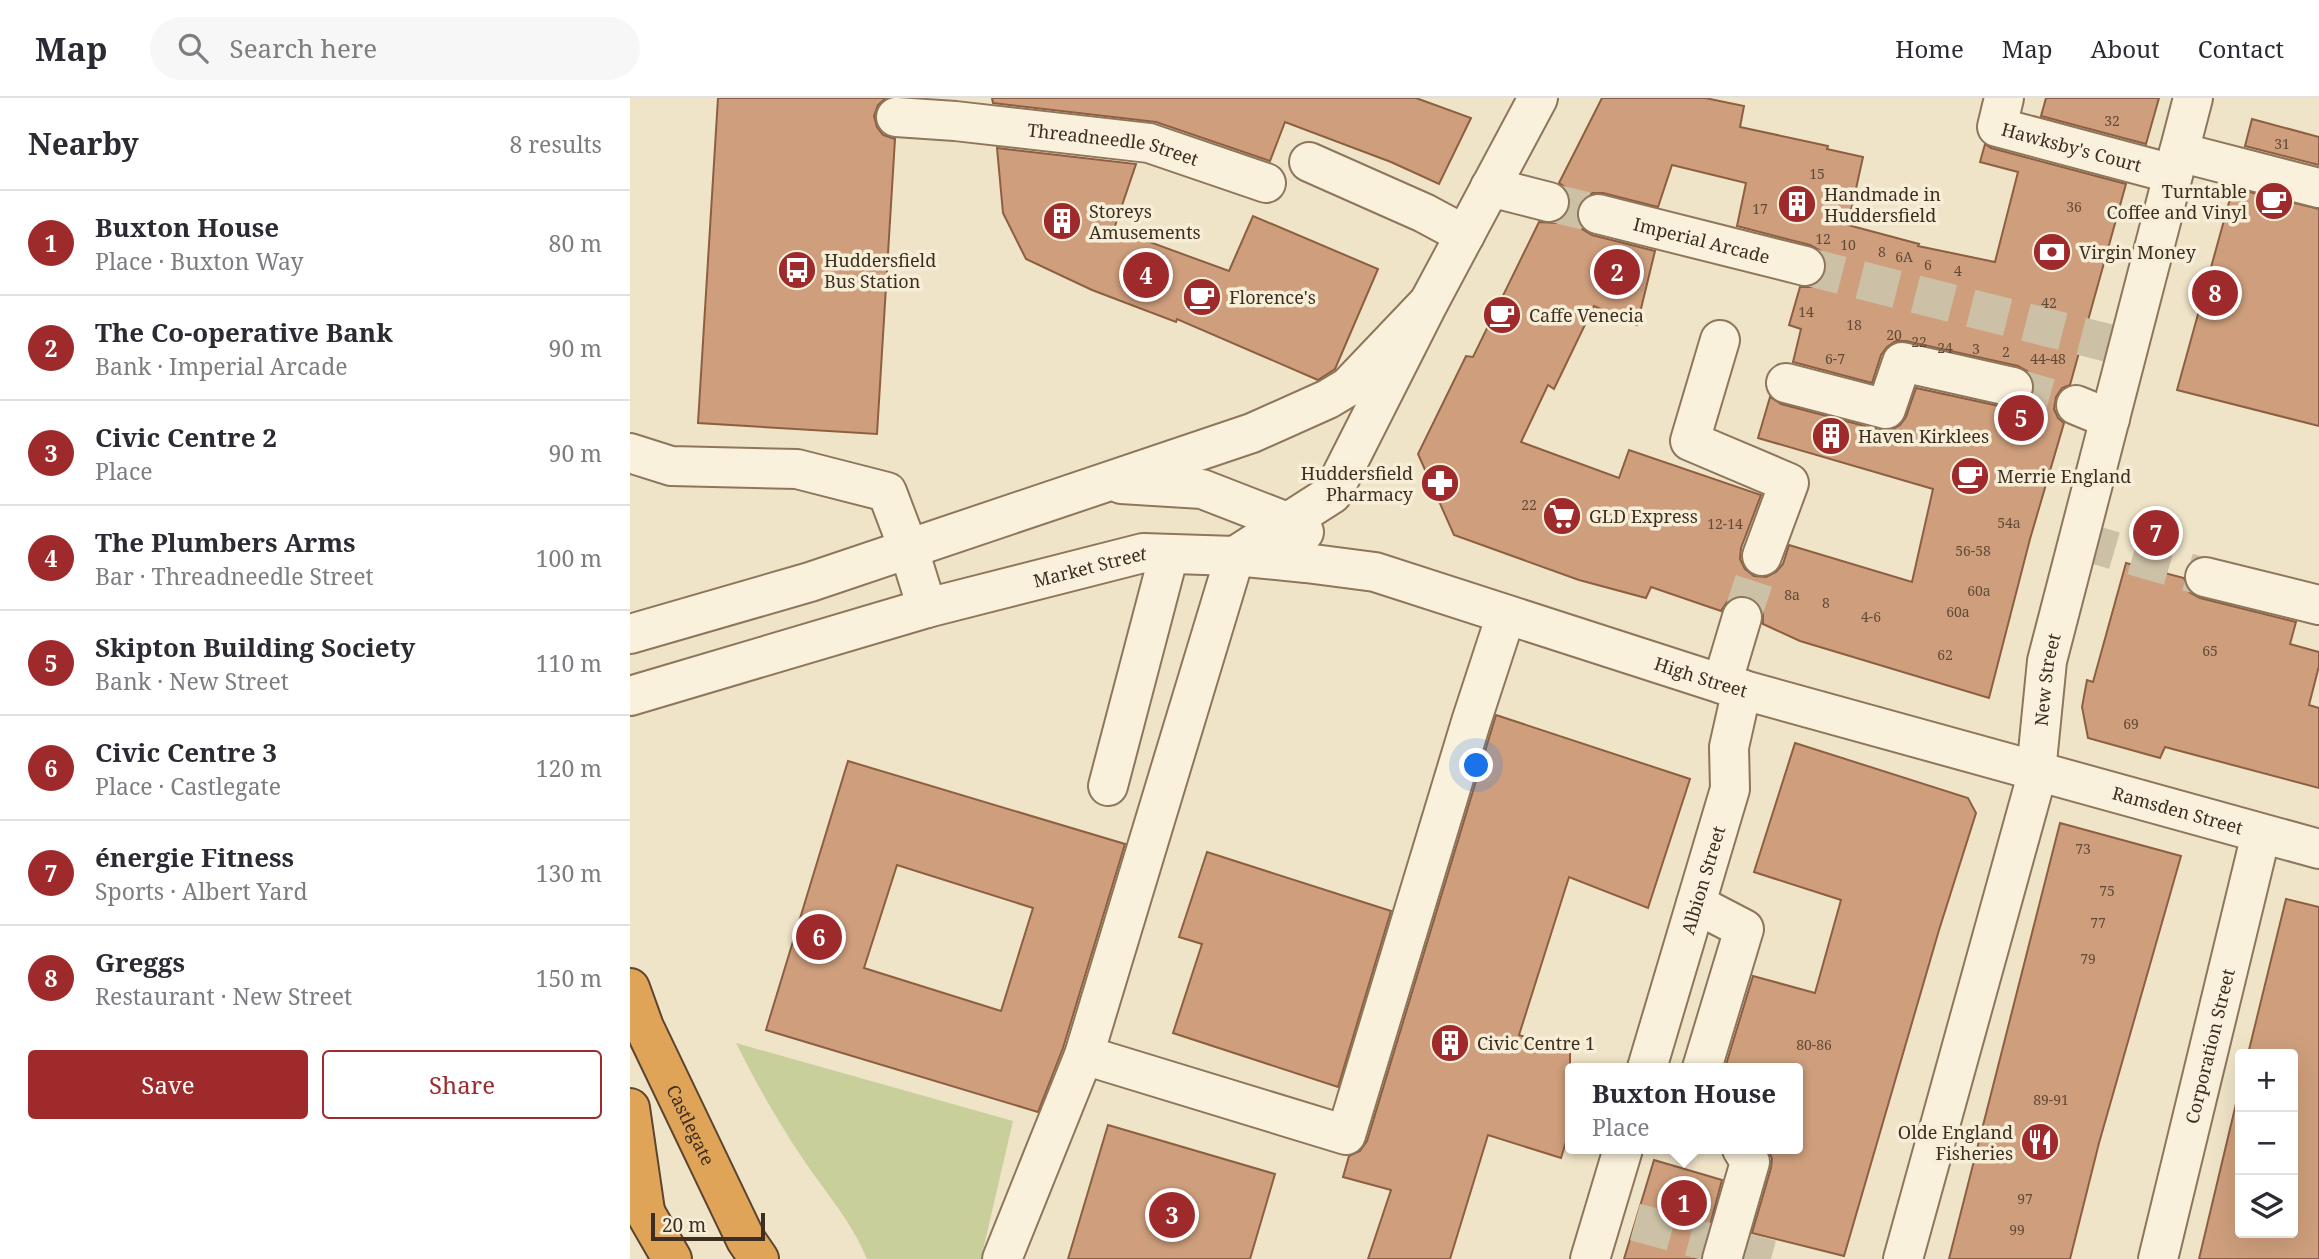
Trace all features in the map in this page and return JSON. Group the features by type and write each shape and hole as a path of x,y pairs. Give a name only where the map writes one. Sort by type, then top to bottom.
{"highway":[{"name":"Castlegate","path":"630,988 645,1027 746,1240 759,1259"},
{"path":"630,1108 637,1199 672,1259"}],"street":[{"name":"Hawksby's Court","path":"2004,98 1997,127 2176,163"},
{"name":"New Street","path":"1903,1259 2037,773 2047,661 2093,412 2176,163 2193,98"},
{"path":"1002,1259 1084,1055 1236,556 1332,494 1490,187 1525,101"},
{"name":"Threadneedle Street","path":"896,117 1149,143 1266,183"},
{"path":"1309,162 1424,213 1465,235"},
{"path":"2176,163 2319,188"},
{"path":"1490,187 1549,202"},
{"name":"Imperial Arcade","path":"1598,214 1805,266"},
{"path":"630,634 810,582 1252,433 1328,399 1348,387 1429,302"},
{"path":"1720,340 1690,441 1789,484 1762,556"},
{"path":"1786,383 1886,409 1902,362 2013,387"},
{"path":"630,453 671,466 797,469 887,492 927,608"},
{"name":"High Street","path":"1101,483 1202,489 1287,522 1368,570"},
{"name":"Market Street","path":"630,696 927,608 1064,571 1143,553 1236,556"},
{"path":"1108,786 1169,554"},
{"name":"High Street","path":"1236,556 1368,570 1732,687 2037,773"},
{"path":"2205,577 2319,605"},
{"path":"1084,1055 1346,1135 1462,748 1506,615"},
{"name":"Albion Street","path":"1648,1063 1730,789 1732,687 1742,617"},
{"name":"Ramsden Street","path":"2037,773 2319,849"},
{"name":"Corporation Street","path":"2158,1259 2261,834"},
{"path":"1696,904 1744,929 1704,1063"},
{"path":"1590,1259 1619,1218 1623,1154"},
{"path":"1722,1259 1746,1155"}],"green space":[{"path":"736,1043 1013,1121 981,1259 867,1259 846,1220 776,1117"}],"building":[{"name":"Huddersfield Bus Station","path":"718,98 886,98 878,105 874,116 883,135 895,139 877,434 698,423"},
{"path":"992,98 1416,98 1471,118 1439,184 1391,162 1285,122 1270,161 1156,122 993,103"},
{"path":"1602,98 1705,98 1744,106 1740,127 1828,146 1827,149 1863,157 1848,225 1919,244 1918,246 1995,262 2018,172 1980,162 1985,144 1991,148 2126,184 2070,385 2062,388 2056,397 2054,409 2064,423 2030,539 1989,698 1800,641 1763,624 1763,611 1749,596 1736,596 1727,602 1721,611 1651,587 1646,598 1579,580 1454,535 1418,454 1466,356 1473,357 1539,222 1556,223 1564,218 1570,208 1570,195 1559,183","holes":["1672,165 1746,183 1737,226 1810,245 1821,251 1826,261 1826,272 1820,282 1812,287 1800,287 1789,325 1801,329 1793,362 1872,383 1881,355 1887,347 1896,341 1906,341 2018,366 2027,371 2034,380 2034,392 2029,402 2019,408 1916,388 1906,417 1900,425 1891,430 1880,430 1781,404 1770,397 1758,438 1933,489 1912,582 1789,545 1783,564 1776,572 1766,577 1754,576 1745,569 1740,559 1741,548 1761,495 1629,450 1619,478 1521,442 1548,385 1554,389 1594,306 1637,325 1655,251 1592,235 1582,229 1577,221 1577,208 1583,198 1593,193 1603,193 1658,207"]},
{"path":"2046,98 2159,98 2146,144 2041,116"},
{"path":"2252,119 2319,137 2319,165 2245,146"},
{"path":"997,148 1136,164 1114,229 1229,271 1253,216 1378,269 1335,369 1318,380 1177,319 1176,322 1092,290 1026,259 1003,213"},
{"path":"2233,188 2319,209 2319,426 2177,390"},
{"path":"2126,563 2184,578 2189,592 2200,598 2296,622 2290,644 2319,652 2319,666 2309,705 2319,708 2319,788 2165,747 2160,758 2088,738 2082,707 2087,680 2093,682"},
{"name":"Civic Centre 1","path":"1496,715 1690,779 1648,908 1569,877 1519,1035 1570,1051 1570,1063 1565,1063 1565,1145 1561,1158 1488,1135 1450,1259 1368,1259 1391,1190 1343,1177 1349,1156 1360,1151 1367,1141"},
{"path":"1795,743 1968,798 1976,813 1844,1256 1752,1233 1771,1168 1770,1154 1803,1154 1803,1063 1727,1063 1753,976 1815,993 1841,900 1754,872"},
{"path":"848,761 1125,844 1063,1048 1038,1112 766,1030","holes":["897,865 1033,908 1001,1011 864,968"]},
{"path":"2060,823 2181,856 2099,1143 2070,1259 1949,1259"},
{"path":"1207,852 1391,911 1338,1087 1173,1033 1202,944 1179,937"},
{"path":"2286,899 2319,907 2319,1259 2199,1259 2235,1108 2235,1238 2298,1238 2298,1049 2249,1049"},
{"path":"1108,1125 1275,1174 1250,1259 1068,1259"},
{"path":"1654,1160 1722,1180 1701,1259 1624,1259"}],"tunnel":[{"path":"1549,202 1598,214"},
{"path":"1805,266 2128,348"},
{"path":"2013,387 2076,405"},
{"path":"2078,540 2205,577"},
{"path":"1742,617 1762,556"},
{"path":"1635,1222 1771,1259"}],"place":[{"name":"Turntable Coffee and Vinyl","path":"2274,201"},
{"name":"Handmade in Huddersfield","path":"1797,204"},
{"name":"Storeys Amusements","path":"1062,221"},
{"name":"Virgin Money","path":"2052,252"},
{"name":"Huddersfield Bus Station","path":"797,270"},
{"name":"The Co-operative Bank","path":"1617,272"},
{"name":"The Plumbers Arms","path":"1146,275"},
{"name":"Greggs","path":"2215,293"},
{"name":"Florence's","path":"1202,297"},
{"name":"Caffe Venecia","path":"1502,315"},
{"name":"Skipton Building Society","path":"2021,418"},
{"name":"Haven Kirklees","path":"1831,436"},
{"name":"Merrie England","path":"1970,476"},
{"name":"Huddersfield Pharmacy","path":"1440,483"},
{"name":"GLD Express","path":"1562,516"},
{"name":"énergie Fitness","path":"2156,533"},
{"name":"Civic Centre 3","path":"819,937"},
{"name":"Civic Centre 1","path":"1450,1043"},
{"name":"Olde England Fisheries","path":"2040,1142"},
{"name":"Buxton House","path":"1684,1203"},
{"name":"Civic Centre 2","path":"1172,1215"}]}
